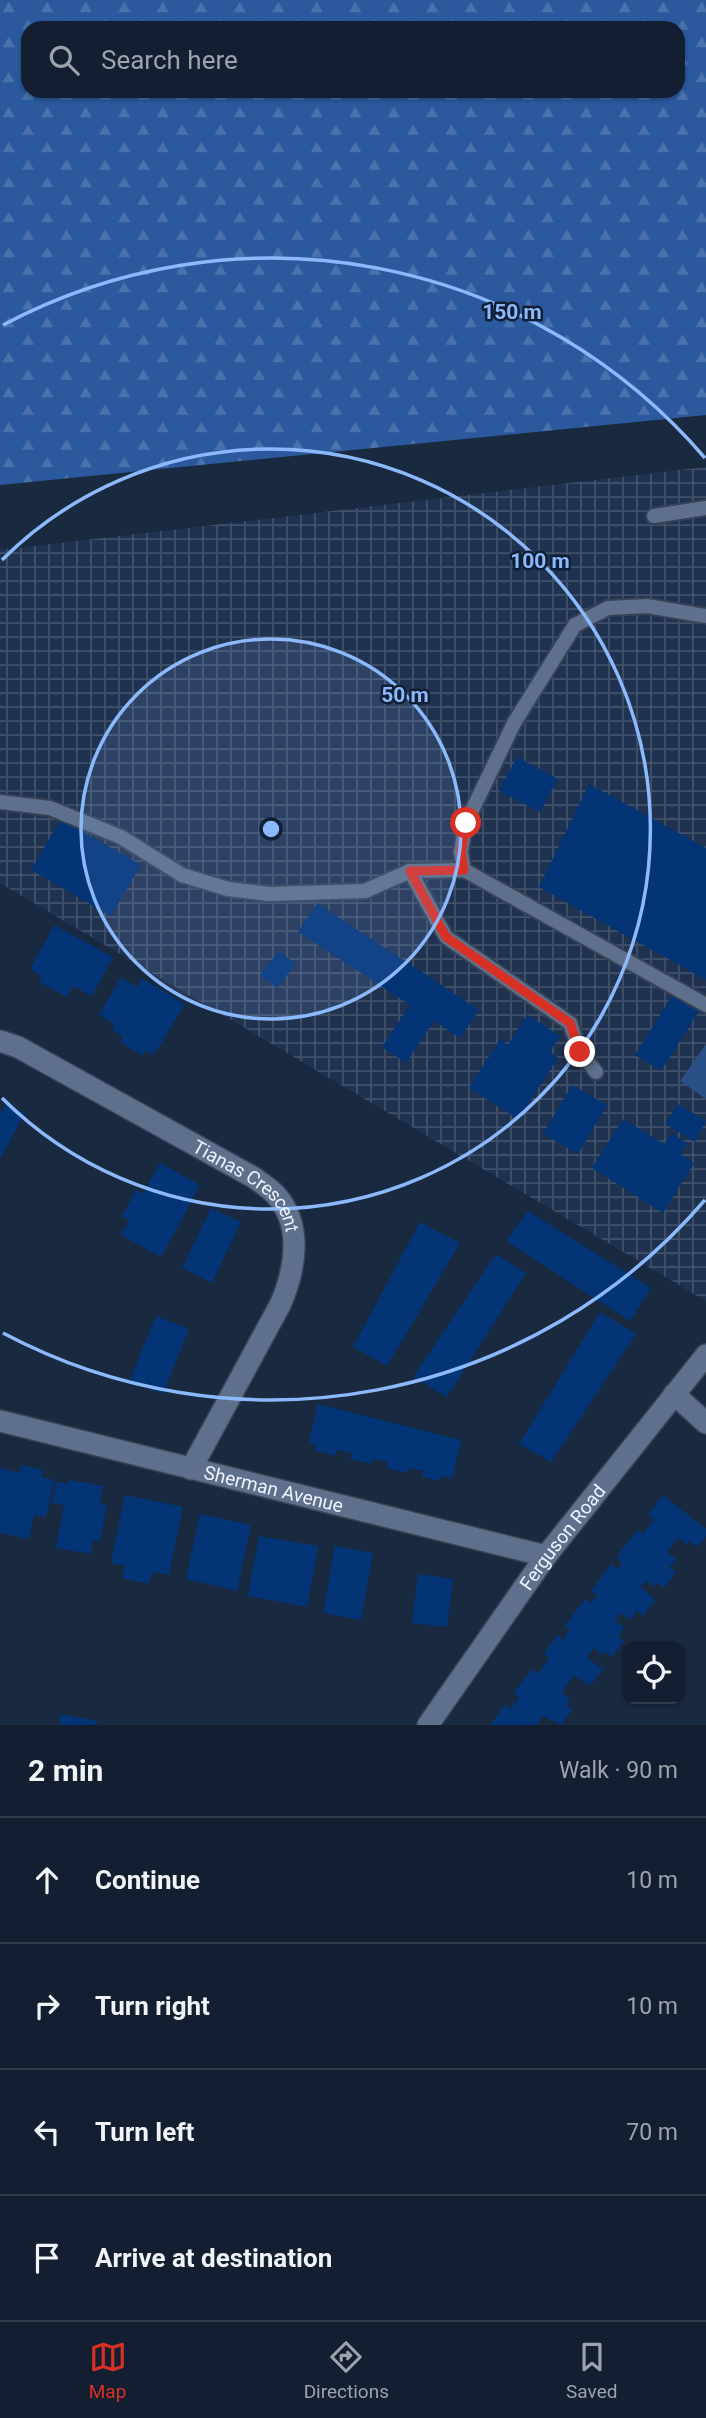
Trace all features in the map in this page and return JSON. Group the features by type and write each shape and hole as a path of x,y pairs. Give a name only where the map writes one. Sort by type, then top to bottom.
{"street":[{"name":"Tianas Crescent","path":"0,1041 18,1047 253,1177 276,1195 291,1219 295,1254 291,1281 191,1469"},
{"name":"Ferguson Road","path":"428,1725 546,1556 706,1355"},
{"path":"674,1394 706,1423"},
{"name":"Sherman Avenue","path":"0,1421 546,1556"}],"lane":[{"path":"654,516 706,508"},
{"path":"464,870 461,852 466,823 514,723 575,625 608,608 647,606 706,616"},
{"path":"0,802 50,808 121,837 182,875 228,889 269,894 365,891 410,871 464,870 706,1005"},
{"path":"410,871 446,937 570,1023 580,1052 596,1072"}],"shaded area":[{"path":"706,467 706,1301 0,883 0,550"},
{"path":"706,1044 706,1099 680,1081"}],"green space":[{"path":"0,0 706,0 706,415 0,485"}],"building":[{"path":"517,757 558,779 540,812 499,791"},
{"path":"589,784 706,848 706,980 539,887"},
{"path":"61,819 141,865 111,916 31,870"},
{"path":"317,903 479,1010 460,1038 434,1021 406,1063 382,1047 410,1005 298,932"},
{"path":"54,925 113,957 92,996 73,986 67,997 39,982 42,976 30,969"},
{"path":"279,951 296,964 277,988 260,975"},
{"path":"121,977 137,987 142,978 185,1004 154,1055 146,1050 143,1056 120,1042 123,1037 112,1030 115,1024 99,1015"},
{"path":"673,994 699,1011 661,1071 635,1055"},
{"path":"527,1015 560,1036 550,1052 558,1058 518,1119 469,1088 500,1039 508,1045"},
{"path":"572,1085 607,1105 578,1154 543,1134"},
{"path":"6,1103 25,1113 0,1160 0,1115"},
{"path":"678,1104 706,1121 695,1142 665,1124"},
{"path":"623,1119 664,1144 672,1133 687,1143 680,1154 694,1163 663,1213 592,1168"},
{"path":"160,1163 200,1185 161,1257 121,1235 129,1220 122,1216 136,1190 143,1194"},
{"path":"211,1208 241,1222 212,1283 182,1268"},
{"path":"528,1211 651,1288 630,1321 506,1241"},
{"path":"420,1222 460,1243 387,1366 353,1347"},
{"path":"496,1254 526,1273 447,1397 413,1377"},
{"path":"600,1312 636,1334 551,1462 519,1444"},
{"path":"156,1316 189,1329 163,1394 130,1380"},
{"path":"318,1404 461,1440 452,1479 441,1476 439,1481 422,1477 423,1471 409,1468 408,1473 386,1468 388,1462 373,1459 372,1464 350,1459 352,1453 337,1450 336,1456 314,1450 316,1444 309,1443"},
{"path":"21,1465 43,1470 42,1477 54,1480 46,1517 34,1515 29,1539 0,1533 0,1468 20,1473"},
{"path":"69,1480 103,1486 100,1504 107,1505 100,1541 93,1540 91,1554 56,1548 64,1505 52,1503 56,1482 68,1484"},
{"path":"125,1495 183,1507 169,1575 152,1572 150,1584 122,1578 125,1566 111,1563"},
{"path":"663,1495 706,1529 706,1536 698,1547 689,1541 687,1545 678,1538 667,1552 676,1559 669,1568 676,1572 664,1588 657,1583 655,1587 645,1581 641,1587 655,1600 643,1616 637,1611 630,1620 621,1613 615,1621 624,1628 618,1636 624,1641 612,1657 606,1652 603,1655 594,1648 587,1658 603,1669 591,1685 573,1676 562,1692 570,1699 566,1705 572,1710 561,1725 543,1716 536,1725 490,1725 505,1705 511,1709 519,1698 514,1693 532,1669 538,1674 550,1658 544,1654 557,1635 563,1640 570,1630 565,1626 585,1599 591,1603 597,1596 591,1591 611,1564 617,1569 622,1563 616,1558 637,1530 643,1534 654,1520 648,1515"},
{"path":"200,1514 251,1525 237,1591 186,1579"},
{"path":"259,1536 318,1546 307,1607 248,1596"},
{"path":"335,1546 373,1553 361,1620 323,1613"},
{"path":"418,1574 453,1579 447,1627 412,1623"},
{"path":"61,1714 97,1721 96,1725 59,1725"}],"route":[{"path":"466,823 461,852 464,870 410,871 446,937 570,1023 580,1052"}]}
